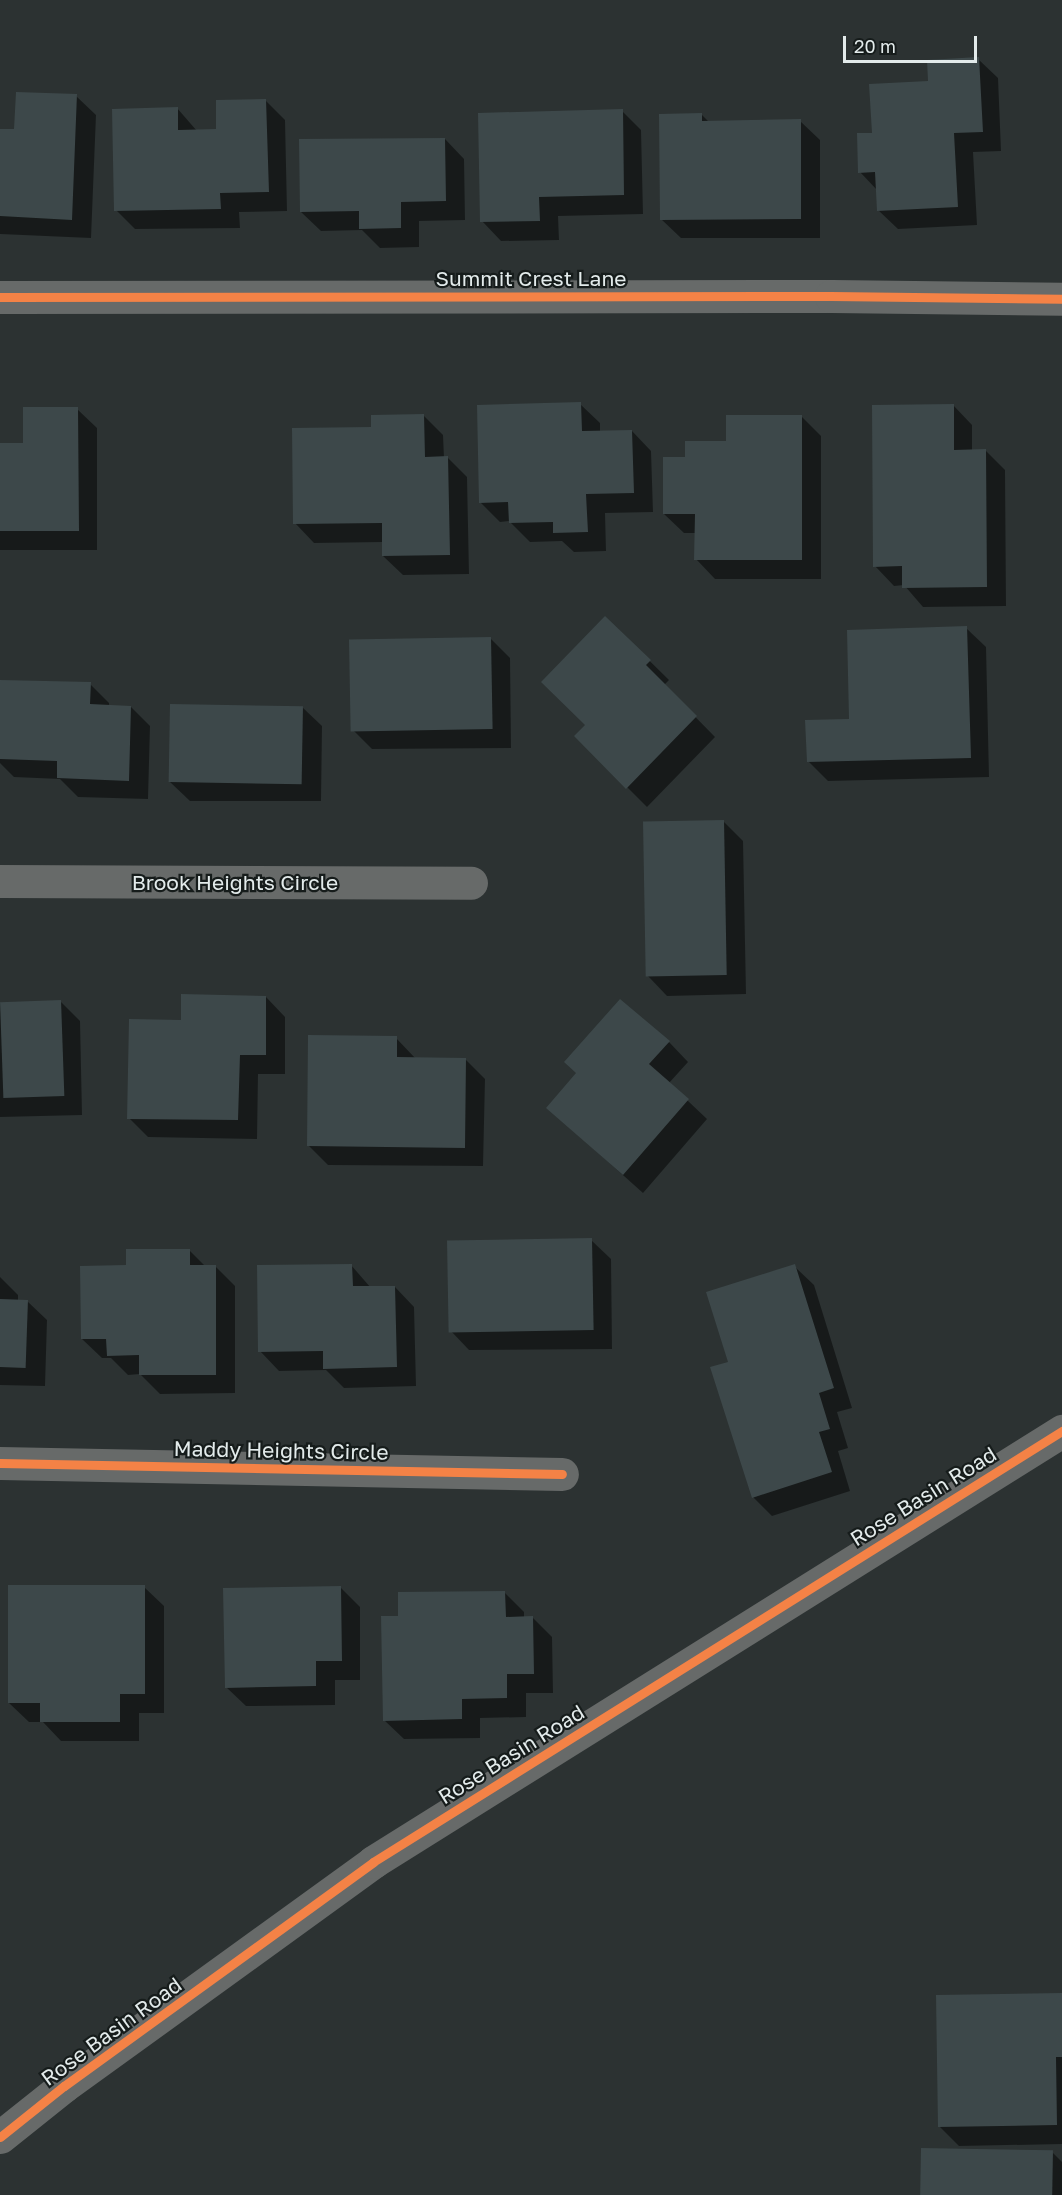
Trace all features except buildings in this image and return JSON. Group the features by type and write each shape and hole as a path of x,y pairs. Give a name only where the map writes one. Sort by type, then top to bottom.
{"street":[{"name":"Summit Crest Lane","path":"0,297 831,296 1062,299"},
{"name":"Brook Heights Circle","path":"0,881 471,883"},
{"name":"Rose Basin Road","path":"0,2137 64,2086 373,1862 1059,1439"},
{"name":"Maddy Heights Circle","path":"0,1463 561,1474"}],"cycle path":[{"path":"0,297 831,296 1062,299"},
{"path":"0,2137 64,2086 373,1862 1062,1431"},
{"path":"0,1463 562,1474"}]}
